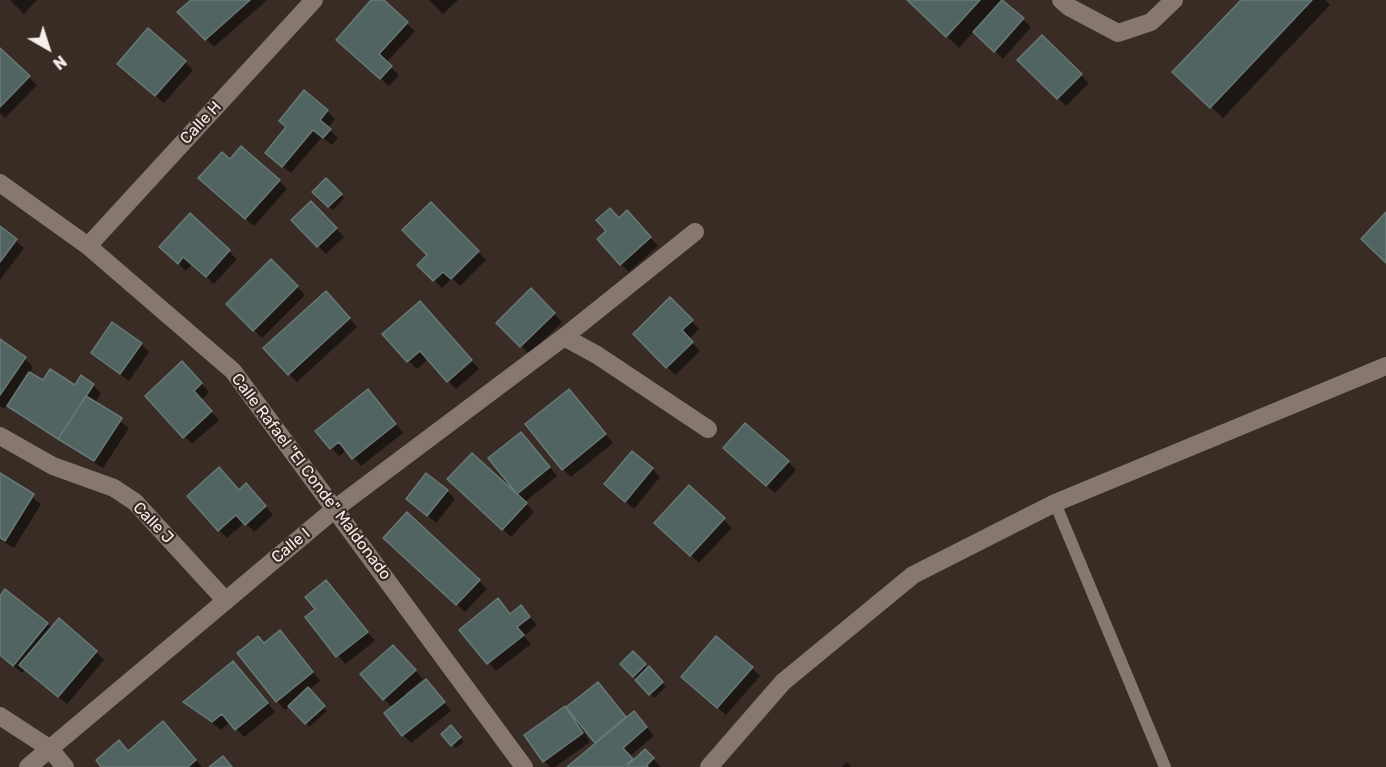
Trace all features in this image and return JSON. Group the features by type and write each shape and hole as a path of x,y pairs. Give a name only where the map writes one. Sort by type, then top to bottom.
{"street":[{"name":"Calle H","path":"88,246 314,0"},
{"path":"1061,0 1069,7 1118,33 1151,22 1174,0"},
{"name":"Calle Rafael \"El Conde\" Maldonado","path":"0,183 88,246 233,371 336,508 524,767"},
{"name":"Calle I","path":"27,767 336,508 564,337 696,232"},
{"path":"564,337 708,429"},
{"path":"710,767 783,682 914,575 1055,502 1386,366"},
{"name":"Calle J","path":"0,436 53,466 114,488 135,502 226,601"},
{"path":"0,716 49,748 65,767"}],"lane":[{"path":"1055,502 1165,767"}],"building":[{"path":"191,0 250,0 205,40 177,12"},
{"path":"371,0 384,0 408,22 379,54 392,66 380,79 336,40"},
{"path":"907,0 980,0 946,37"},
{"path":"1002,0 1024,18 994,52 973,32"},
{"path":"1241,0 1312,0 1210,108 1172,72"},
{"path":"148,28 186,61 155,96 117,64"},
{"path":"1042,35 1082,74 1057,99 1017,60"},
{"path":"0,48 30,76 0,107"},
{"path":"304,90 328,110 320,120 331,129 323,138 313,130 282,167 265,153 286,127 279,121"},
{"path":"241,146 280,180 245,219 198,178 222,152 230,159"},
{"path":"326,178 342,194 328,207 312,192"},
{"path":"311,201 337,228 317,247 291,220"},
{"path":"431,202 479,251 451,279 443,272 433,281 417,265 427,255 402,230"},
{"path":"610,208 619,218 627,210 651,237 620,265 597,239 606,231 596,220"},
{"path":"1386,212 1386,263 1361,239"},
{"path":"190,213 230,250 206,277 183,257 178,264 159,247"},
{"path":"0,226 17,239 0,262"},
{"path":"271,259 298,286 253,331 226,304"},
{"path":"531,288 555,313 520,347 496,323"},
{"path":"326,291 350,318 288,375 263,348"},
{"path":"670,297 693,320 682,330 693,342 666,368 633,334"},
{"path":"420,301 472,360 447,382 420,351 407,362 382,334"},
{"path":"112,322 142,343 120,374 91,353"},
{"path":"0,339 26,357 0,395"},
{"path":"182,361 202,383 194,391 212,411 183,438 145,396"},
{"path":"50,369 75,385 81,375 94,384 58,439 7,406 29,372 43,380"},
{"path":"368,389 396,424 352,459 339,442 330,449 315,431"},
{"path":"569,389 606,434 562,470 525,424"},
{"path":"86,396 122,418 94,461 58,439"},
{"path":"745,423 789,461 766,486 723,448"},
{"path":"521,432 550,467 517,494 488,458"},
{"path":"632,451 653,468 625,502 604,484"},
{"path":"472,453 527,503 502,530 447,479"},
{"path":"219,467 239,490 246,483 266,506 245,525 236,515 218,531 187,496"},
{"path":"0,473 34,494 5,541 0,538"},
{"path":"426,473 448,490 427,516 406,499"},
{"path":"689,485 725,518 690,556 654,523"},
{"path":"407,512 480,580 456,605 383,538"},
{"path":"326,580 368,632 336,657 305,617 315,609 305,597"},
{"path":"5,589 48,623 13,666 0,655 0,596"},
{"path":"498,598 510,614 521,605 530,617 517,627 524,635 487,664 459,630"},
{"path":"59,618 97,651 58,697 19,665"},
{"path":"280,630 313,672 276,702 237,653 258,636 264,643"},
{"path":"716,636 753,667 717,708 681,677"},
{"path":"393,645 416,670 383,700 360,674"},
{"path":"633,651 646,664 633,677 620,664"},
{"path":"233,661 268,703 235,730 222,714 212,722 183,702"},
{"path":"649,666 663,682 649,695 635,680"},
{"path":"426,679 445,702 402,736 384,713"},
{"path":"598,682 626,717 595,743 566,707"},
{"path":"308,687 325,706 305,724 288,706"},
{"path":"565,706 583,733 543,762 524,735"},
{"path":"634,711 647,727 623,748 633,759 623,767 567,767"},
{"path":"163,721 196,760 188,767 101,767 96,760 119,740 128,751"},
{"path":"451,725 461,737 451,746 441,734"},
{"path":"645,749 654,758 647,765 648,767 626,767"},
{"path":"223,756 232,767 209,767"}]}
